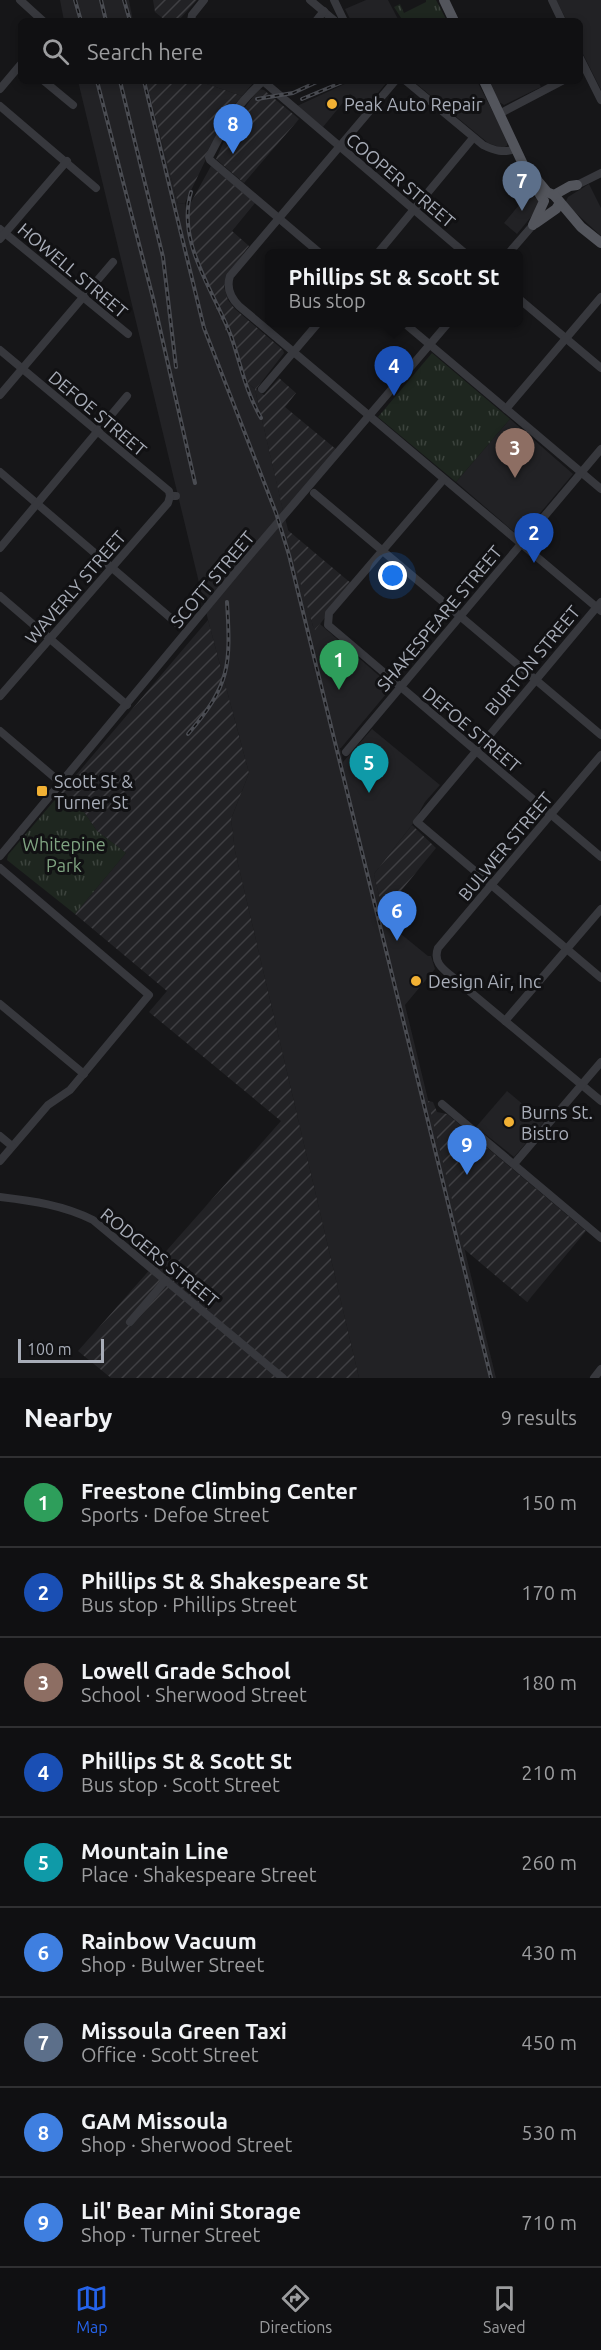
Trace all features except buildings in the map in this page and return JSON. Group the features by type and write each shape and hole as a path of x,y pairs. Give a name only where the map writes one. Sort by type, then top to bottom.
{"main road":[{"path":"444,0 453,18"},
{"path":"485,84 529,177 552,202 601,243"},
{"path":"533,225 552,202 570,186 577,185"}],"street":[{"path":"20,0 40,18"},
{"path":"191,18 204,0"},
{"path":"310,0 332,18"},
{"path":"334,0 343,18"},
{"path":"552,0 561,18"},
{"path":"318,18 324,11"},
{"path":"0,89 18,68"},
{"path":"583,69 601,100"},
{"path":"48,84 73,105"},
{"path":"260,84 232,113 210,160 315,249"},
{"name":"COOPER STREET","path":"266,84 459,249"},
{"path":"392,84 230,276 229,290 234,302 443,480 599,607"},
{"path":"410,84 473,138 496,151 506,152 516,149"},
{"path":"500,114 556,84"},
{"path":"0,106 96,188"},
{"path":"381,249 473,138"},
{"path":"2,233 67,161"},
{"path":"577,185 601,173"},
{"path":"512,249 533,225"},
{"name":"HOWELL STREET","path":"2,233 128,334"},
{"path":"0,395 113,262"},
{"path":"506,409 601,297"},
{"path":"523,301 601,368"},
{"path":"262,389 315,327"},
{"path":"409,327 601,489"},
{"name":"SCOTT STREET","path":"0,856 245,561 312,489 445,327"},
{"name":"DEFOE STREET","path":"0,350 173,496"},
{"path":"0,548 127,396"},
{"name":"SHAKESPEARE STREET","path":"346,752 601,449"},
{"path":"0,472 180,626"},
{"path":"384,550 443,480"},
{"path":"312,489 601,735"},
{"name":"WAVERLY STREET","path":"0,696 173,496"},
{"name":"DEFOE STREET","path":"384,550 329,614 327,622 332,630 601,857"},
{"path":"0,596 127,705"},
{"name":"BURTON STREET","path":"491,885 417,822 535,679 599,607"},
{"path":"0,731 61,783"},
{"name":"BULWER STREET","path":"505,1021 438,964 436,958 438,948 601,755"},
{"path":"0,868 148,992 148,998 70,1090 48,1105 0,1161"},
{"path":"491,885 601,978"},
{"path":"601,909 505,1021 601,1101"},
{"path":"0,1004 84,1074"},
{"path":"514,1164 601,1062"},
{"path":"442,1104 601,1238"},
{"path":"0,1136 12,1146"},
{"name":"RODGERS STREET","path":"0,1197 55,1205 76,1211 102,1227 283,1378"},
{"path":"130,1322 166,1280"},
{"path":"594,1378 601,1370"}],"shaded area":[{"path":"60,0 129,0 132,18 63,18"},
{"path":"153,0 197,0 181,18 162,18 155,12"},
{"path":"366,0 388,0 397,18 350,18 345,9"},
{"path":"556,0 601,0 601,90 583,54 583,18 565,18"},
{"path":"79,84 147,84 178,204 185,203 198,266 248,383 255,389 313,626 315,629 320,624 392,687 340,748 343,762 372,729 440,785 425,802 412,825 374,874 385,921 428,956 431,956 435,969 405,1005 496,1378 359,1378 235,851 231,819 249,773 208,620"},
{"path":"147,84 207,84 242,96 229,111 185,203 178,204"},
{"path":"207,84 252,84 242,96"},
{"path":"345,84 385,84 366,107 350,94 323,127 297,106"},
{"path":"417,84 479,84 508,141 507,146 502,148 488,143"},
{"path":"490,84 540,84 541,87 504,105 499,102"},
{"path":"259,89 264,90 299,119 244,183 216,159 239,115"},
{"path":"211,166 255,203 232,231 249,246 227,275 224,287 228,300 235,309 284,353 256,389 264,395 279,378 296,393 285,407 337,450 283,511 255,389 248,383 198,266 191,239 188,219 190,204"},
{"path":"589,184 601,208 601,236 565,203 568,197"},
{"path":"529,193 538,199 540,206 517,234 504,223"},
{"path":"510,419 573,474 520,537 456,482"},
{"path":"284,527 352,584 315,630 313,626"},
{"path":"208,620 249,773 231,819 235,851 359,1378 111,1378 78,1351 281,1121 149,1012 167,991 75,914 126,853 97,831 79,805 64,793 59,795"},
{"path":"412,825 436,848 383,913 374,874"},
{"path":"507,1091 544,1122 514,1157 476,1127"},
{"path":"428,1101 433,1102 437,1112 447,1114 586,1231 527,1302 464,1249"}],"green space":[{"path":"426,0 436,0 445,18 401,18 394,7 400,4 404,13"},
{"path":"432,353 510,419 456,482 378,417"},
{"name":"Whitepine Park","path":"64,793 79,805 97,831 126,853 75,914 7,860 8,855 59,795"}],"railway":[{"path":"75,0 80,18"},
{"path":"101,0 105,18"},
{"path":"124,0 129,18"},
{"path":"98,84 153,298 195,483"},
{"path":"121,84 163,257 176,367"},
{"path":"145,84 204,328 276,513 289,555 491,1378"},
{"path":"257,99 293,93 312,84"},
{"path":"302,99 338,84"},
{"path":"191,192 188,211 193,248 231,336 247,387 261,418"},
{"path":"188,734 212,702 225,674 228,643 227,602"}],"place":[{"name":"Peak Auto Repair","path":"332,104"},
{"name":"GAM Missoula","path":"233,154"},
{"name":"Missoula Green Taxi","path":"522,211"},
{"name":"Phillips St & Scott St","path":"394,396"},
{"name":"Lowell Grade School","path":"515,478"},
{"name":"Phillips St & Shakespeare St","path":"534,563"},
{"name":"Freestone Climbing Center","path":"339,690"},
{"name":"Scott St & Turner St","path":"42,791"},
{"name":"Mountain Line","path":"369,793"},
{"name":"Rainbow Vacuum","path":"397,941"},
{"name":"Design Air, Inc","path":"416,981"},
{"name":"Burns St. Bistro","path":"509,1122"},
{"name":"Lil' Bear Mini Storage","path":"467,1175"}]}
